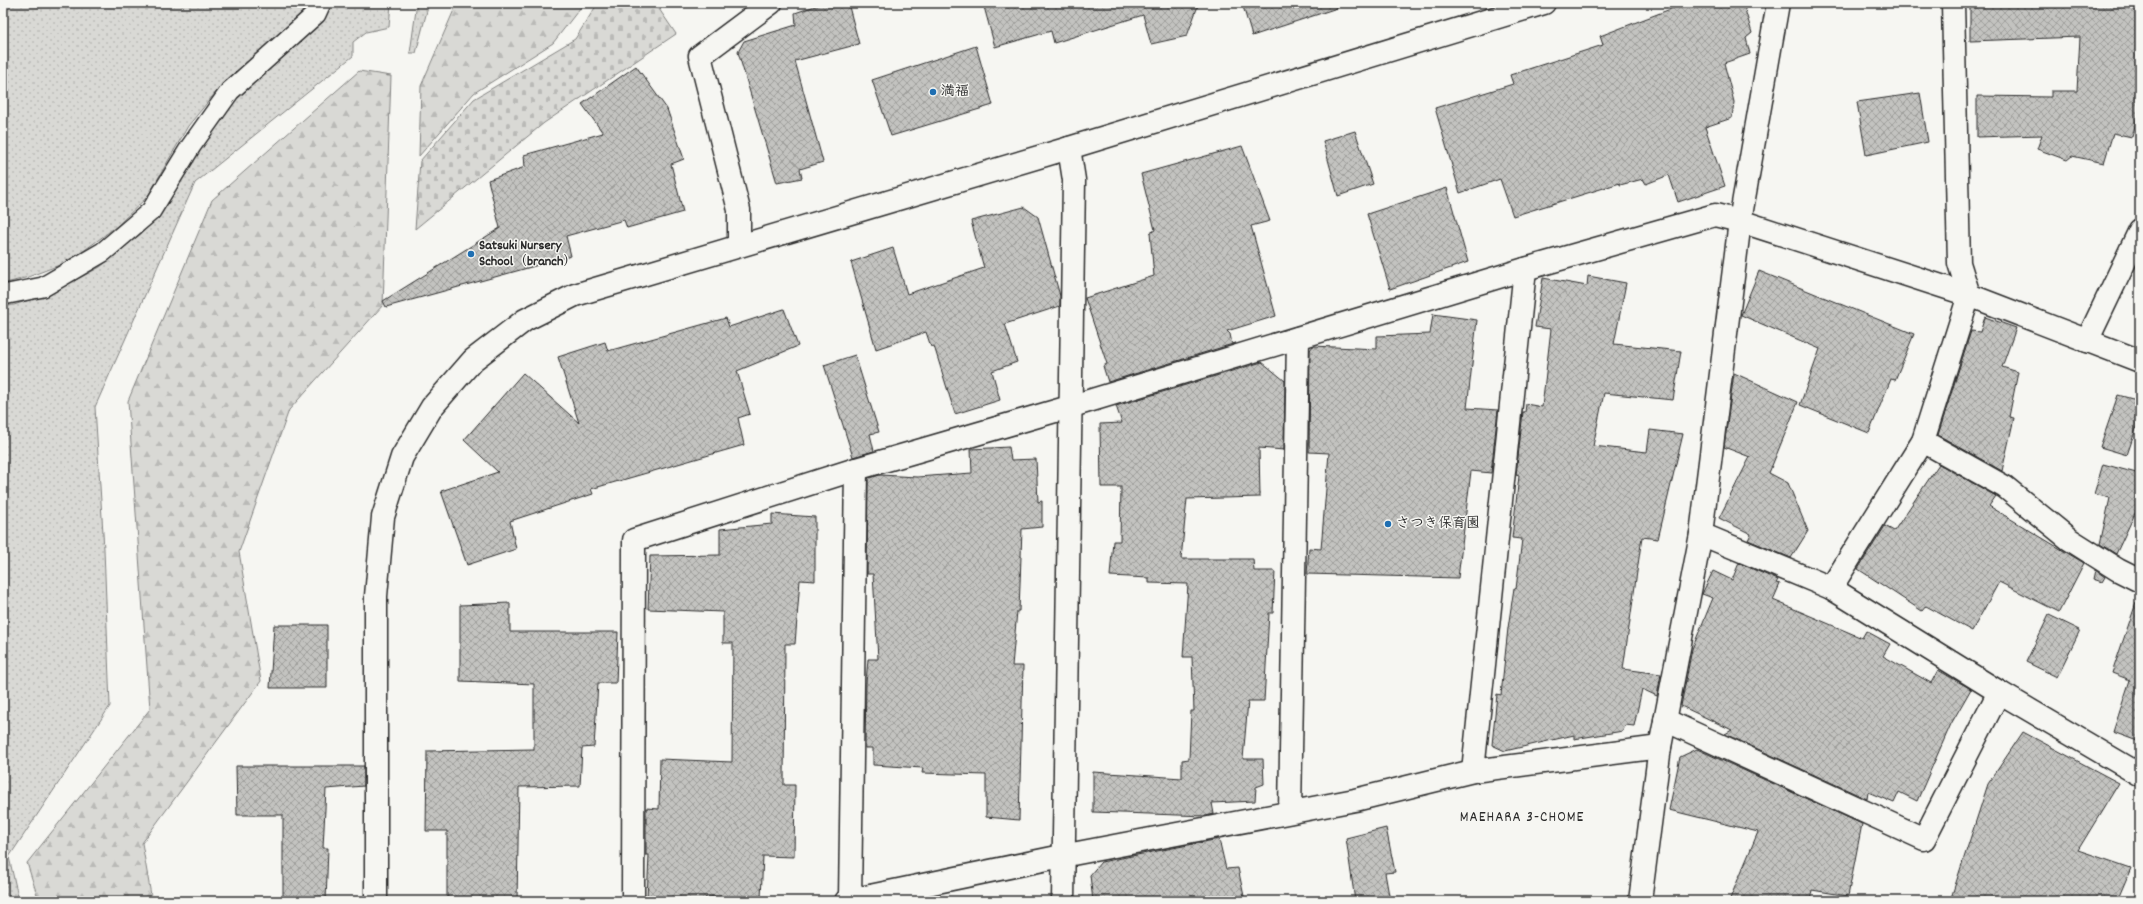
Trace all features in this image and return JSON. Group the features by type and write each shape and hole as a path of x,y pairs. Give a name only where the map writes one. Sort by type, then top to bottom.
{"street":[{"path":"739,245 739,210 700,56 771,3"},
{"path":"376,901 376,596 384,517 402,457 432,407 473,360 525,320 576,295 739,245 1069,148 1544,3"},
{"path":"1640,901 1660,746 1701,534 1740,221 1778,3"},
{"path":"1831,588 1923,441 1970,295 1959,263 1953,3"},
{"path":"1063,901 1062,856 1074,180 1069,148"},
{"path":"633,901 634,540 856,468 1070,407 1524,269 1715,215 1740,221 1970,295 2140,361"},
{"path":"2087,341 2140,230"},
{"path":"1472,771 1524,269"},
{"path":"1290,812 1298,338"},
{"path":"1923,441 2005,487 2069,539 2118,570 2140,581"},
{"path":"856,468 848,901 1062,856 1355,800 1472,771 1660,746"},
{"path":"1701,534 1831,588 1999,692 2140,775"},
{"path":"1665,720 1924,839 1999,692"}],"lane":[{"path":"3,295 43,287 103,252 151,211 191,146 230,91 316,14 321,3"}],"green space":[{"path":"3,3 306,3 300,16 221,86 188,126 148,196 117,226 70,261 28,277 3,284"},
{"path":"330,3 391,3 389,27 366,32 353,42 353,56 195,183 95,407 104,549 110,706 9,857 19,901 3,901 3,306 14,305 53,292 100,267 142,233 167,203 207,139 238,95"},
{"path":"417,3 429,3 416,53 410,53"},
{"path":"457,3 584,3 553,43 474,93 419,156 421,86"},
{"path":"598,3 655,3 676,34 544,123 415,229 420,161 474,99 575,39"},
{"path":"359,71 391,76 383,305 289,410 239,552 261,681 142,843 152,901 39,901 27,863 150,709 128,401 212,200"}],"building":[{"path":"824,3 848,3 859,44 795,61 823,162 800,169 802,178 777,183 738,52 744,41 796,25 795,13"},
{"path":"983,3 1199,3 1187,36 1151,44 1143,15 1054,43 1051,31 995,47"},
{"path":"1242,3 1336,3 1337,8 1252,36"},
{"path":"1711,3 1743,3 1752,33 1746,38 1750,54 1724,63 1734,102 1732,118 1705,127 1725,186 1678,202 1669,175 1646,184 1643,179 1620,185 1620,183 1513,216 1500,179 1460,193 1435,108 1513,84 1510,75 1603,45 1600,36 1681,5 1697,8"},
{"path":"1970,3 2140,3 2140,107 2132,137 2113,133 2104,163 2072,156 2067,160 2037,149 2042,135 1977,137 1977,96 2051,97 2051,91 2077,91 2080,37 1970,41"},
{"name":"満福","path":"976,46 993,105 891,136 872,80"},
{"path":"636,66 667,109 684,159 671,164 683,212 627,228 624,220 566,236 571,256 386,307 383,301 500,228 488,180 525,167 524,155 603,133 582,104"},
{"path":"1920,93 1928,142 1866,155 1857,102"},
{"path":"1355,131 1373,184 1338,196 1323,141"},
{"path":"1242,146 1270,221 1251,226 1276,316 1227,331 1230,334 1232,344 1236,343 1108,382 1103,366 1107,364 1085,298 1154,276 1150,233 1155,230 1141,174"},
{"path":"1447,188 1468,262 1390,289 1367,214"},
{"path":"1024,207 1038,217 1060,296 1060,306 1005,324 1017,362 992,371 1000,400 955,414 934,346 931,347 926,332 876,349 851,262 893,248 907,294 984,268 971,221"},
{"path":"1759,271 1914,334 1895,380 1891,379 1869,433 1800,405 1820,349 1741,315"},
{"path":"1588,276 1626,283 1614,344 1681,351 1673,400 1604,393 1593,446 1647,452 1650,430 1683,434 1658,539 1642,537 1623,669 1661,674 1657,696 1642,689 1634,726 1625,725 1623,731 1574,739 1574,735 1505,751 1492,745 1497,694 1501,695 1508,628 1514,588 1516,589 1522,539 1512,538 1519,476 1516,475 1523,412 1525,412 1526,404 1542,407 1551,329 1535,327 1543,278 1587,286"},
{"path":"784,309 798,346 737,371 750,414 738,418 744,445 591,489 593,494 510,521 516,549 467,565 441,491 498,472 464,440 523,373 579,423 558,357 605,342 608,351 726,318 729,327"},
{"path":"1433,314 1477,320 1467,408 1498,410 1491,473 1471,471 1458,578 1307,574 1309,548 1321,549 1329,453 1309,452 1310,350 1313,346 1377,349 1377,336 1430,334"},
{"path":"1985,317 2016,328 2002,367 2018,372 2009,417 2014,418 2002,471 1938,435 1971,331 1980,332"},
{"path":"855,355 879,432 870,434 874,451 853,457 824,365"},
{"path":"1262,362 1285,381 1284,450 1259,448 1260,497 1187,499 1181,559 1253,559 1254,571 1275,571 1273,613 1269,613 1264,701 1248,701 1243,759 1263,759 1264,784 1256,787 1255,801 1212,803 1214,814 1206,816 1093,812 1093,772 1182,778 1182,760 1189,759 1191,711 1194,711 1192,657 1183,657 1188,584 1149,583 1149,578 1110,576 1113,541 1120,541 1121,487 1101,487 1100,424 1122,423 1116,406"},
{"path":"1734,373 1798,402 1769,473 1788,483 1808,531 1791,558 1748,540 1751,534 1719,518 1750,457 1724,447"},
{"path":"2118,395 2140,401 2140,417 2127,455 2100,447"},
{"path":"1009,447 1011,460 1036,459 1038,502 1042,501 1042,527 1022,529 1019,611 1017,611 1012,666 1023,666 1019,820 986,817 986,775 922,773 923,768 873,765 873,748 865,748 868,659 878,659 873,574 867,574 868,478 880,475 917,477 972,473 971,449"},
{"path":"1939,464 1996,496 1989,506 2084,563 2059,612 1999,582 1972,631 1926,606 1922,611 1858,569 1885,526 1894,531"},
{"path":"2103,464 2140,474 2140,503 2116,554 2100,544 2110,498 2094,494"},
{"path":"772,514 815,517 815,581 800,580 795,644 785,644 784,785 795,785 794,857 763,856 761,898 706,897 705,901 647,898 649,855 646,855 646,808 659,809 660,759 732,762 733,643 723,643 723,612 648,609 650,556 720,555 720,529 772,524"},
{"path":"1739,563 1778,580 1776,583 1780,584 1773,600 1862,638 1866,631 1890,644 1883,656 1931,683 1938,670 1971,689 1951,724 1917,801 1899,792 1894,803 1868,792 1867,799 1725,734 1732,730 1681,706 1692,649 1713,598 1702,594 1713,571 1732,580"},
{"path":"2095,570 2105,577 2102,582 2093,579"},
{"path":"510,603 510,632 618,632 616,683 598,683 594,747 582,748 580,786 519,787 517,901 447,901 447,831 426,831 427,751 534,749 534,684 460,681 460,605"},
{"path":"2136,603 2140,603 2140,742 2113,732 2130,680 2112,673"},
{"path":"2049,615 2080,630 2057,677 2026,662"},
{"path":"274,625 327,625 327,688 270,688"},
{"path":"2023,732 2119,783 2078,850 2131,868 2117,901 1950,901 1988,784"},
{"path":"1697,749 1862,824 1848,896 1812,890 1810,901 1729,901 1758,832 1669,810 1680,757"},
{"path":"236,766 364,766 364,786 326,789 323,848 328,848 326,901 283,901 283,815 237,815"},
{"path":"1386,828 1395,872 1385,873 1390,901 1355,901 1346,838"},
{"path":"1219,839 1226,869 1238,868 1245,901 1093,901 1090,875 1101,862"}],"place":[{"name":"満福","path":"933,92"},
{"name":"Satsuki Nursery School（branch）","path":"471,254"},
{"name":"さつき保育園","path":"1388,524"}],"district":[{"name":"MAEHARA 3-CHOME","path":"1522,818"}]}
